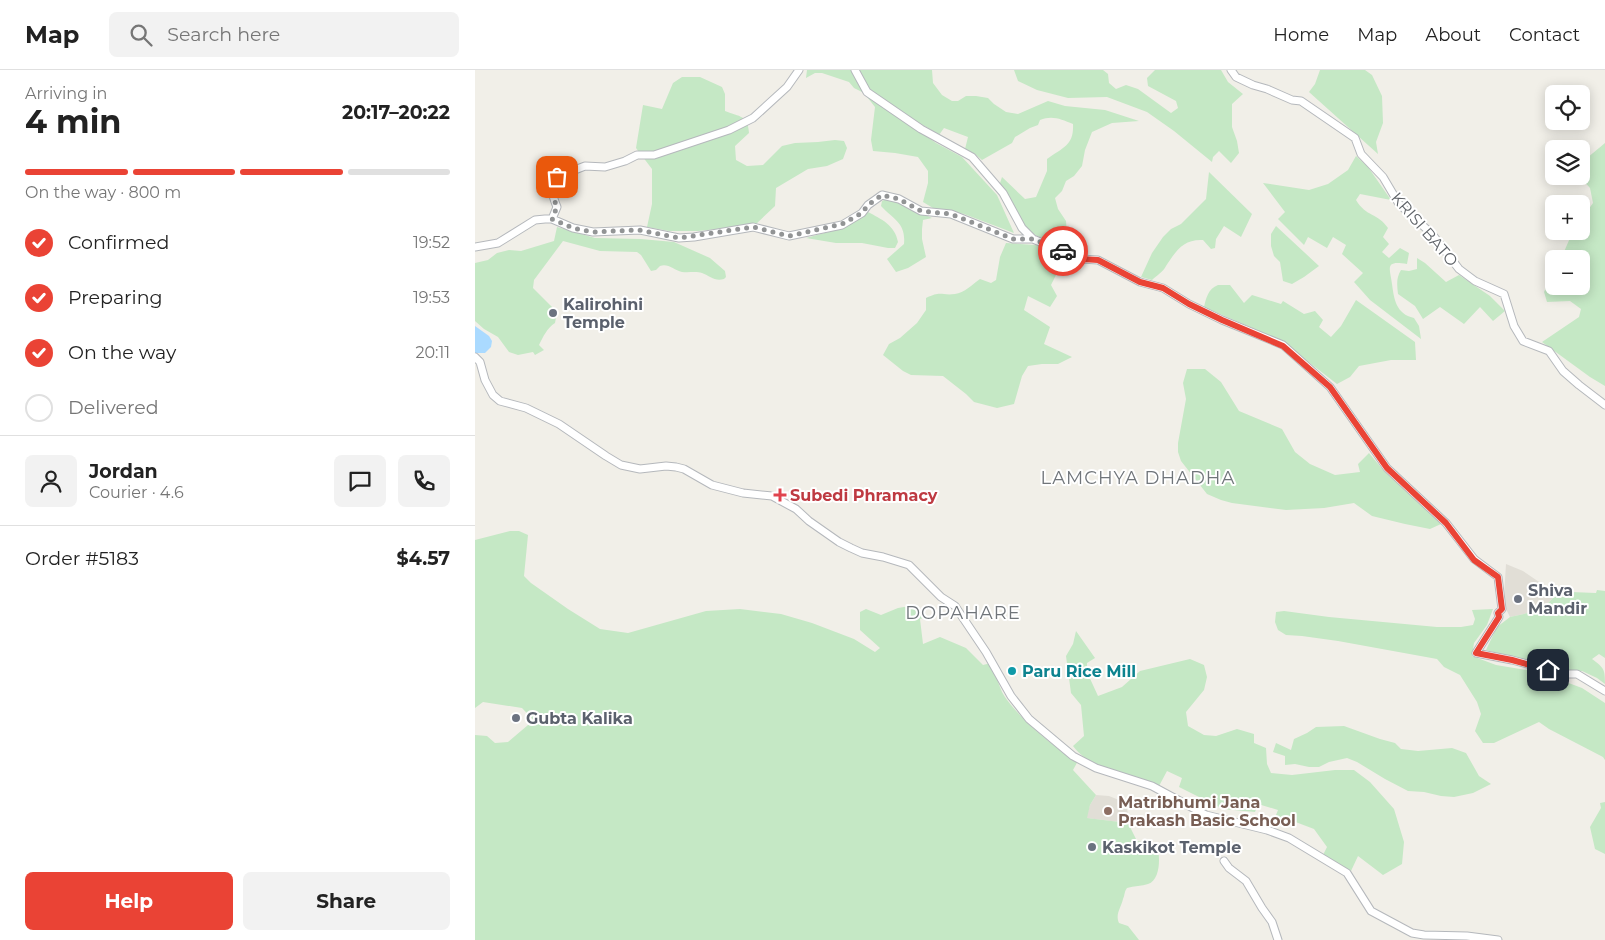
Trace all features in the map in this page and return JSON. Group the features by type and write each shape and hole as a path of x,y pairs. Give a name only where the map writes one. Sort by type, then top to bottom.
{"street":[{"path":"552,219 557,207 553,197 552,185 557,177 585,166 605,167 637,156 654,155 729,130 753,118 787,87 799,70"},
{"path":"855,70 867,92 921,129 972,157 1003,193 1022,228 1033,239 1081,259 1098,260 1140,282 1163,288 1189,304 1222,320 1283,346 1330,387 1387,468 1446,523 1474,560 1498,577 1502,609 1476,653 1566,674 1577,674 1605,691"},
{"name":"KRISI BATO","path":"1231,70 1236,77 1253,85 1292,100 1301,101 1355,138 1361,154 1383,177 1399,204 1431,234 1459,269 1475,281 1504,294 1515,326 1523,341 1549,351 1563,372 1605,405"},
{"path":"475,247 498,243 535,220 552,219 573,228 593,232 639,230 679,238 753,227 789,236 842,224 862,213 868,205 882,195 899,199 921,211 951,214 1013,239 1033,239"},
{"path":"475,358 483,368 485,380 493,395 500,400 526,408 559,424 621,465 640,469 666,466 684,469 712,485 743,493 772,496 796,509 809,521 839,542 862,553 909,565 936,592 955,606 986,652 1011,696 1029,719 1073,756 1096,768 1152,786 1206,815 1267,830 1289,838 1347,873 1371,911 1412,933 1424,935 1443,934 1498,940"},
{"path":"1224,861 1229,868 1246,881 1272,922 1278,940"}],"shaded area":[{"path":"1506,564 1523,571 1551,590 1554,597 1541,610 1510,617 1505,607 1504,597"},
{"name":"Matribhumi Jana Prakash Basic School","path":"1096,795 1109,796 1119,800 1126,806 1130,820 1128,823 1086,818 1090,805"}],"green space":[{"path":"807,70 932,70 933,83 942,95 952,101 958,101 966,96 988,98 1006,112 1018,114 1048,101 1065,106 1105,110 1139,121 1112,123 1092,132 1085,150 1082,166 1074,176 1066,181 1062,191 1055,198 1058,209 1066,221 1067,235 1071,248 1037,236 1025,227 1000,183 1002,177 1025,199 1036,197 1047,171 1047,159 1070,141 1073,124 1053,118 1040,120 1038,125 1015,137 1012,143 982,160 965,149 968,137 944,128 939,135 925,126 902,119 936,143 962,157 997,195 1014,233 964,214 933,208 923,202 928,183 928,171 918,157 873,151 871,140 875,107 864,93 854,88 849,82 822,73 815,73 806,78"},
{"path":"1014,70 1103,70 1108,74 1109,83 1116,89 1126,85 1138,89 1171,113 1178,108 1176,101 1148,86 1147,78 1155,70 1221,70 1228,82 1243,94 1232,104 1232,127 1239,153 1231,163 1219,151 1213,157 1212,162 1147,112 1107,97 1068,98 1037,90 1018,81"},
{"path":"1320,70 1365,70 1372,75 1382,96 1383,123 1376,142 1378,154 1309,92 1315,84"},
{"path":"682,77 700,77 722,87 725,94 725,111 742,118 747,123 749,133 735,146 736,160 747,166 763,165 782,146 795,143 835,140 844,141 847,148 843,159 827,166 808,169 776,188 775,206 755,225 698,231 669,231 647,227 652,204 652,169 636,148 643,105 662,109 673,83"},
{"path":"1605,143 1605,386 1542,342 1579,317 1581,309 1570,301 1547,302 1544,292 1545,290 1545,295 1590,295 1590,250 1565,250 1569,240 1590,240 1590,207 1593,203 1590,188 1587,185 1590,185 1590,156"},
{"path":"1356,156 1368,167 1391,200 1360,194 1356,200 1364,209 1388,228 1383,237 1389,244 1382,252 1389,258 1400,248 1409,253 1407,264 1392,264 1390,274 1397,305 1403,313 1414,318 1419,326 1421,339 1370,300 1354,282 1363,273 1342,254 1346,245 1333,237 1327,248 1308,237 1304,245 1278,219 1285,212 1263,183 1309,190 1328,184 1348,170"},
{"path":"1209,172 1252,214 1241,237 1224,226 1216,239 1215,248 1211,249 1203,240 1190,242 1177,251 1163,270 1152,280 1141,277 1152,253 1163,237 1171,229 1181,224 1206,199"},
{"path":"888,198 932,218 923,220 922,239 926,257 908,268 896,272 887,259 904,244 904,237 901,226 881,206 882,201"},
{"path":"868,212 887,223 894,231 898,242 895,248 862,243 836,243 806,238 843,228"},
{"path":"1276,226 1319,266 1292,284 1283,281 1280,262 1274,256 1271,246 1271,234"},
{"path":"557,227 595,238 674,242 710,258 725,271 726,277 718,280 702,273 682,272 666,265 651,271 637,252 600,251 563,241 534,280 533,288 557,312 555,323 547,330 539,345 544,350 535,355 533,352 518,355 509,352 498,337 475,321 475,263 488,260 497,253 509,250 521,251 554,241"},
{"path":"1006,243 1036,245 1065,257 1051,285 1057,296 1050,307 1028,296 1024,310 1050,327 1044,344 1072,357 1058,364 1028,366 1022,376 1014,404 997,408 974,402 943,376 911,375 883,355 889,344 900,338 917,323 926,310 926,298 939,294 958,293 980,279 991,283 996,280 1000,257"},
{"path":"1417,258 1446,282 1459,275 1490,296 1505,311 1493,321 1480,307 1464,324 1440,307 1423,319 1415,306 1398,294 1397,285 1401,270 1417,269"},
{"path":"1218,285 1230,285 1244,303 1252,295 1281,304 1283,301 1304,314 1315,311 1323,320 1319,327 1331,337 1341,326 1356,300 1415,342 1416,360 1391,360 1359,366 1350,377 1337,384 1280,340 1204,307 1210,291"},
{"path":"1187,369 1205,369 1221,382 1239,411 1282,429 1295,452 1310,464 1335,475 1360,472 1358,464 1369,453 1384,471 1441,524 1430,529 1405,524 1372,516 1354,503 1324,508 1286,510 1232,503 1207,494 1181,461 1178,452 1186,399 1183,383"},
{"path":"510,531 519,531 528,535 524,576 568,609 600,629 628,633 706,611 740,609 781,614 812,623 854,639 875,652 880,648 860,630 860,612 866,609 881,615 898,608 916,605 923,618 920,619 923,644 940,637 966,648 983,665 991,663 1002,692 1015,710 1047,740 1078,761 1073,770 1096,795 1090,805 1087,818 1128,823 1137,841 1151,844 1158,850 1159,864 1155,878 1148,884 1127,888 1118,914 1119,923 1128,926 1139,940 475,940 475,735 487,736 495,743 508,742 528,725 537,724 522,708 483,702 475,708 475,540"},
{"path":"1597,590 1605,591 1605,658 1599,654 1592,659 1603,669 1605,684 1582,671 1566,671 1486,650 1497,627 1510,617 1541,610 1554,597 1569,597 1571,592 1596,593"},
{"path":"1493,609 1487,625 1474,643 1472,656 1496,665 1539,672 1582,688 1605,703 1605,760 1603,757 1539,722 1494,743 1483,743 1475,731 1481,714 1477,702 1460,675 1444,667 1437,659 1338,641 1286,635 1278,630 1275,622 1276,612 1284,611 1437,627 1461,627 1473,625 1475,619 1472,610"},
{"path":"1076,631 1095,658 1087,663 1087,672 1098,696 1122,687 1140,671 1190,659 1204,665 1207,677 1204,690 1186,712 1188,726 1204,735 1216,736 1237,729 1254,734 1254,743 1266,748 1267,764 1271,773 1292,775 1335,770 1354,770 1370,782 1394,809 1404,842 1402,864 1383,875 1358,856 1351,871 1323,855 1327,847 1314,829 1285,818 1279,819 1276,815 1278,810 1258,804 1255,812 1223,809 1179,787 1182,778 1167,771 1159,786 1111,771 1084,757 1073,746 1084,736 1081,705 1071,693 1066,656 1073,644"},
{"path":"1344,726 1395,743 1401,749 1418,751 1452,748 1466,753 1479,776 1491,784 1473,793 1454,797 1441,796 1408,791 1347,758 1329,762 1319,767 1309,767 1295,764 1285,765 1285,756 1273,752 1276,743 1291,750 1294,739 1316,727"},
{"path":"1605,802 1605,854 1595,849 1590,827 1601,808 1600,803"}],"water":[{"path":"475,326 489,336 492,341 491,347 485,353 475,353"}],"way so far":[{"path":"557,177 552,185 553,197 557,207 552,219 573,228 593,232 639,230 679,238 753,227 789,236 842,224 862,213 868,205 882,195 899,199 921,211 951,214 1013,239 1033,239 1063,251"}],"place":[{"name":"Kalirohini Temple","path":"553,313"},
{"name":"Subedi Phramacy","path":"780,495"},
{"name":"Shiva Mandir","path":"1518,599"},
{"name":"Paru Rice Mill","path":"1012,671"},
{"name":"Gubta Kalika","path":"516,718"},
{"name":"Matribhumi Jana Prakash Basic School","path":"1108,811"},
{"name":"Kaskikot Temple","path":"1092,847"}],"district":[{"name":"LAMCHYA DHADHA","path":"1138,478"},
{"name":"DOPAHARE","path":"963,613"}],"route":[{"path":"1063,251 1081,259 1098,260 1140,282 1163,288 1189,304 1222,320 1283,346 1330,387 1387,468 1446,523 1474,560 1498,577 1502,609 1476,653 1548,670"}]}
